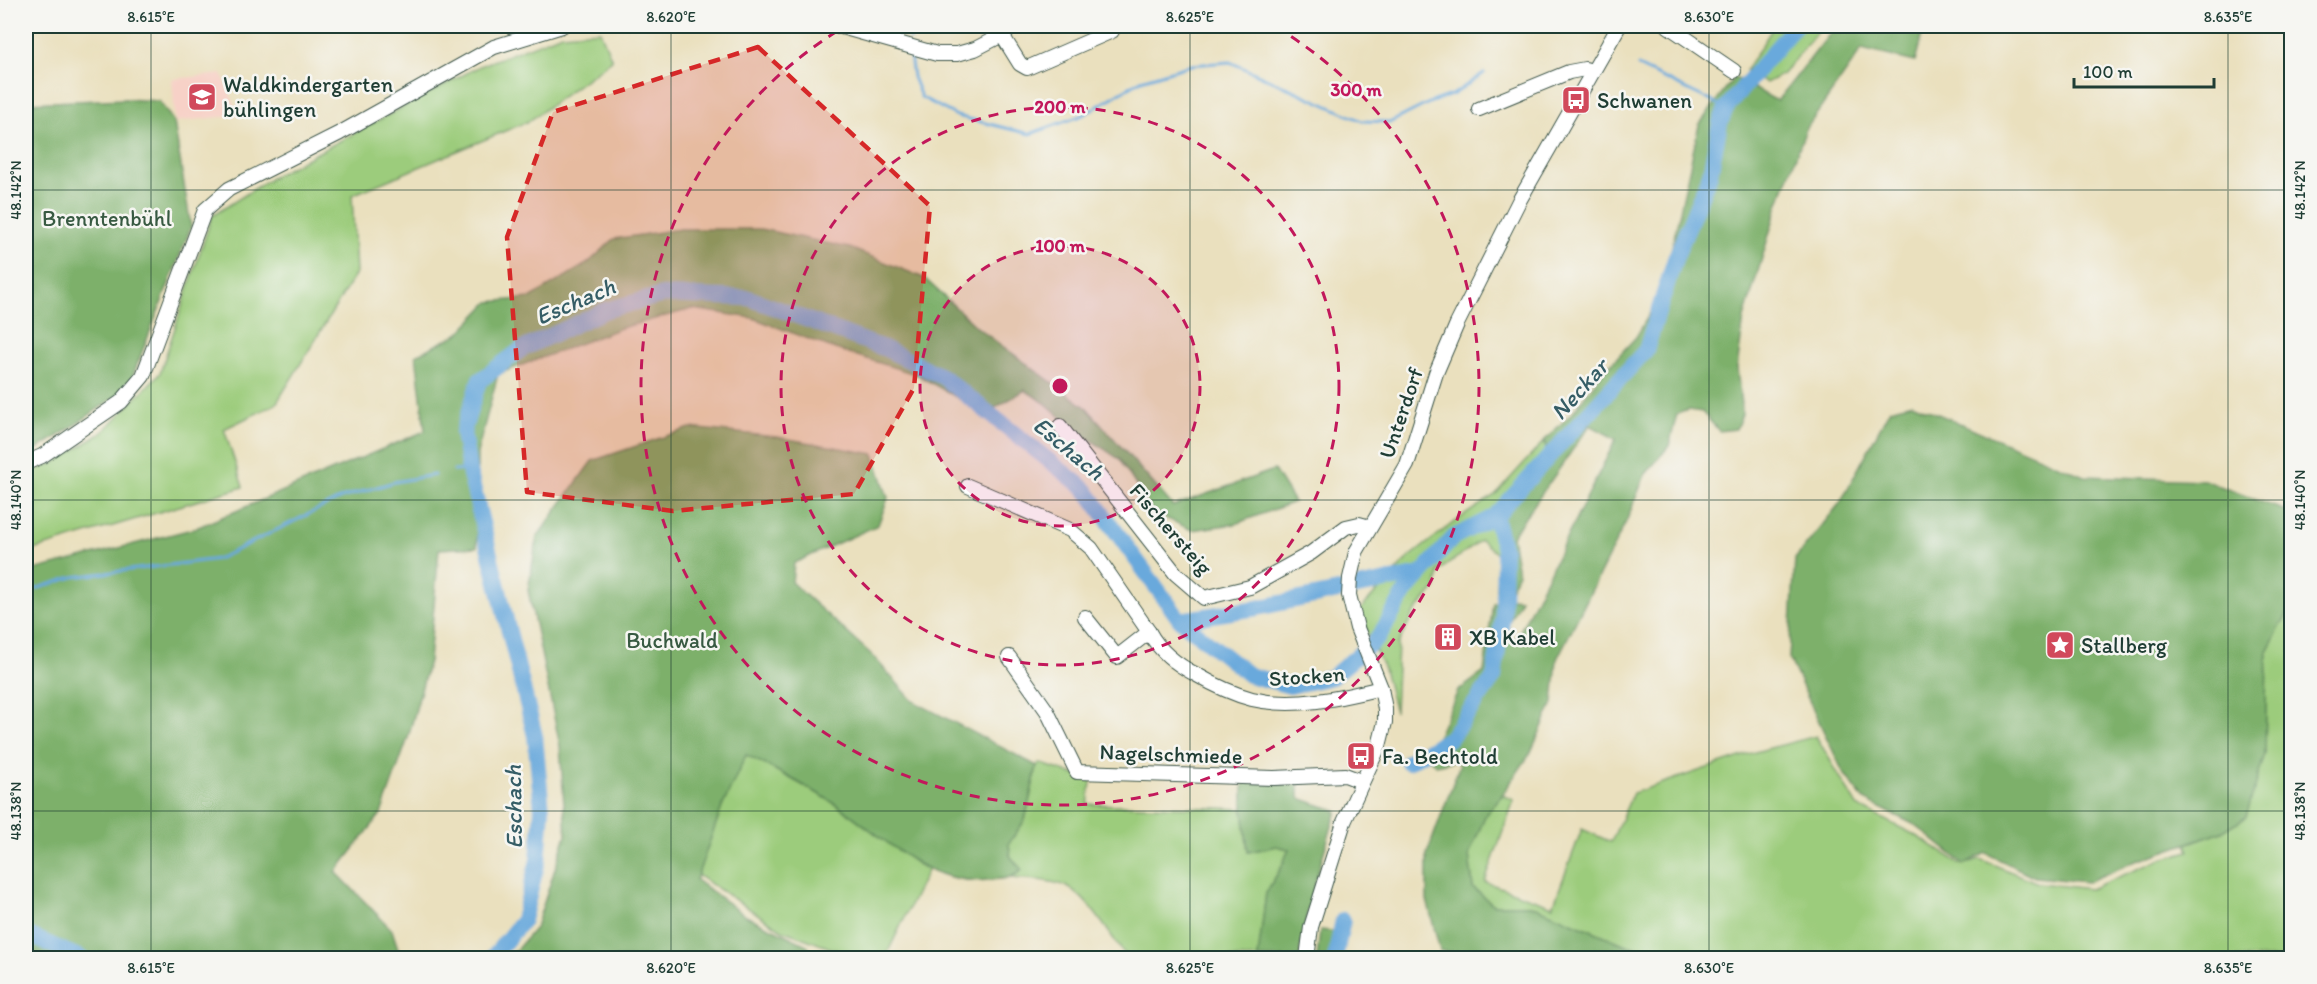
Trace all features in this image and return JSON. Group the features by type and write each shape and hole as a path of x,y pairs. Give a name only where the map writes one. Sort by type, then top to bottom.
{"street":[{"path":"26,463 42,456 121,402 143,376 205,210 229,189 340,133 494,47 562,26"},
{"path":"838,26 937,54 957,54 975,49 1007,30 1020,64 1027,68 1112,31 1110,26"},
{"path":"1668,26 1734,71"},
{"name":"Unterdorf","path":"1307,958 1311,927 1344,822 1379,746 1385,722 1381,688 1361,636 1349,585 1356,552 1407,465 1436,373 1457,324 1519,201 1593,71 1613,28"},
{"path":"1479,109 1569,72 1585,69 1593,71"},
{"name":"Fischersteig","path":"1060,426 1176,574 1204,598 1250,587 1311,553 1346,527 1359,524 1370,527"},
{"name":"Stocken","path":"968,486 1070,530 1091,548 1156,644 1179,666 1218,687 1253,699 1283,703 1317,700 1381,688"},
{"path":"1085,617 1117,657 1149,633"},
{"name":"Nagelschmiede","path":"1009,657 1047,711 1077,772 1274,778 1346,775 1362,780"}],"highlighted area":[{"path":"758,47 930,206 914,388 854,494 673,511 527,492 507,237 553,112"}],"shaded area":[{"name":"Waldkindergarten bühlingen","path":"222,74 239,115 175,122 172,79"}],"green space":[{"path":"1774,26 1822,26 1783,74 1766,83 1746,70"},
{"path":"1836,26 1924,26 1915,62 1862,49 1806,129 1777,208 1744,318 1737,368 1742,414 1736,429 1719,431 1702,412 1688,410 1677,414 1669,446 1645,475 1626,522 1557,659 1553,703 1530,754 1486,814 1469,855 1473,888 1494,905 1531,905 1626,945 1672,958 1545,958 1440,951 1427,900 1427,854 1460,764 1454,761 1436,765 1425,754 1438,735 1458,691 1484,672 1493,603 1510,598 1521,599 1505,629 1515,641 1616,439 1590,425 1512,536 1518,573 1510,590 1496,590 1501,520 1547,463 1545,440 1573,412 1599,377 1636,337 1655,304 1672,247 1699,125 1734,77 1777,101"},
{"path":"600,31 612,60 529,121 352,195 356,273 276,404 224,429 243,487 26,552 26,473 54,463 102,433 160,373 212,216 276,175 480,66 562,34"},
{"name":"Brenntenbühl","path":"126,99 159,101 174,122 191,227 128,388 26,456 26,103"},
{"path":"680,229 761,229 850,248 924,278 979,329 1087,408 1173,506 1274,470 1294,502 1235,524 1192,530 1154,513 1119,459 1076,430 1045,403 1025,390 985,414 918,375 835,349 753,318 692,309 621,328 498,374 477,453 477,547 439,549 429,661 408,738 381,814 336,872 392,930 401,958 26,958 26,572 196,528 425,431 416,355 458,334 489,302 530,298 588,263 614,239"},
{"path":"1912,403 2084,476 2204,480 2291,513 2291,607 2267,651 2265,754 2246,817 2225,830 2134,862 2087,882 2035,877 1986,853 1964,864 1915,825 1864,800 1843,772 1789,658 1795,559 1840,503 1890,409"},
{"name":"Buchwald","path":"690,428 777,437 874,454 888,498 878,525 794,563 792,583 872,655 913,701 1037,766 1025,820 1009,843 1010,856 1022,870 1002,879 966,880 925,867 888,844 853,816 824,797 746,755 722,807 696,880 746,916 807,945 813,958 509,958 536,927 566,835 560,746 528,590 537,537 592,461"},
{"path":"1545,440 1547,462 1501,520 1498,555 1481,540 1439,571 1436,588 1413,614 1398,644 1395,712 1384,669 1366,630 1360,610 1406,560 1454,522 1495,495"},
{"path":"2291,607 2291,958 1672,958 1626,945 1531,905 1494,905 1473,888 1469,855 1486,814 1502,795 1514,800 1485,882 1553,906 1582,829 1611,842 1633,793 1755,752 1816,736 1857,806 1917,836 1962,865 1980,859 2038,883 2090,889 2162,859 2189,851 2186,844 2225,830 2265,754 2267,651"},
{"path":"746,754 835,803 920,866 928,869 885,958 857,958 782,930 697,875 722,807"},
{"path":"1039,763 1075,775 1092,775 1088,804 1243,809 1248,852 1277,846 1289,849 1266,893 1258,958 1127,958 1094,912 1071,889 1049,882 1011,878 1022,870 1010,856 1009,843 1025,820"},
{"path":"1243,782 1299,785 1299,798 1337,811 1310,902 1299,958 1258,958 1266,893 1289,849 1276,846 1248,852 1243,809"},
{"path":"1320,930 1342,932 1338,958 1317,958"}],"waterway":[{"name":"Neckar","path":"1408,762 1450,738 1494,677 1503,615 1504,550 1495,516 1646,350 1675,259 1710,174 1720,123 1726,108 1795,26"},
{"path":"904,30 910,39"},
{"path":"910,55 913,77 921,97 957,116 1030,134 1083,115 1141,80 1191,65 1230,62 1362,121 1391,122 1431,102 1454,94 1484,73"},
{"path":"1638,66 1726,108"},
{"name":"Eschach","path":"492,958 523,920 538,860 542,810 535,736 469,470 463,432 479,381 522,349 606,310 663,295 749,298 886,349 943,377 1085,489 1180,620 1249,675 1290,686 1332,677 1378,638 1406,591 1454,537 1495,516"},
{"path":"454,471 469,470"},
{"path":"26,592 73,577 218,559 341,498 394,482 434,475"},
{"name":"Eschach","path":"1180,620 1257,608 1420,574"},
{"name":"Neckar","path":"1335,958 1343,920"},
{"name":"Eschach","path":"26,934 81,958"}],"place":[{"name":"Waldkindergarten bühlingen","path":"202,97"},
{"name":"Schwanen","path":"1576,100"},
{"name":"XB Kabel","path":"1448,637"},
{"name":"Stallberg","path":"2060,645"},
{"name":"Fa. Bechtold","path":"1361,756"}]}
